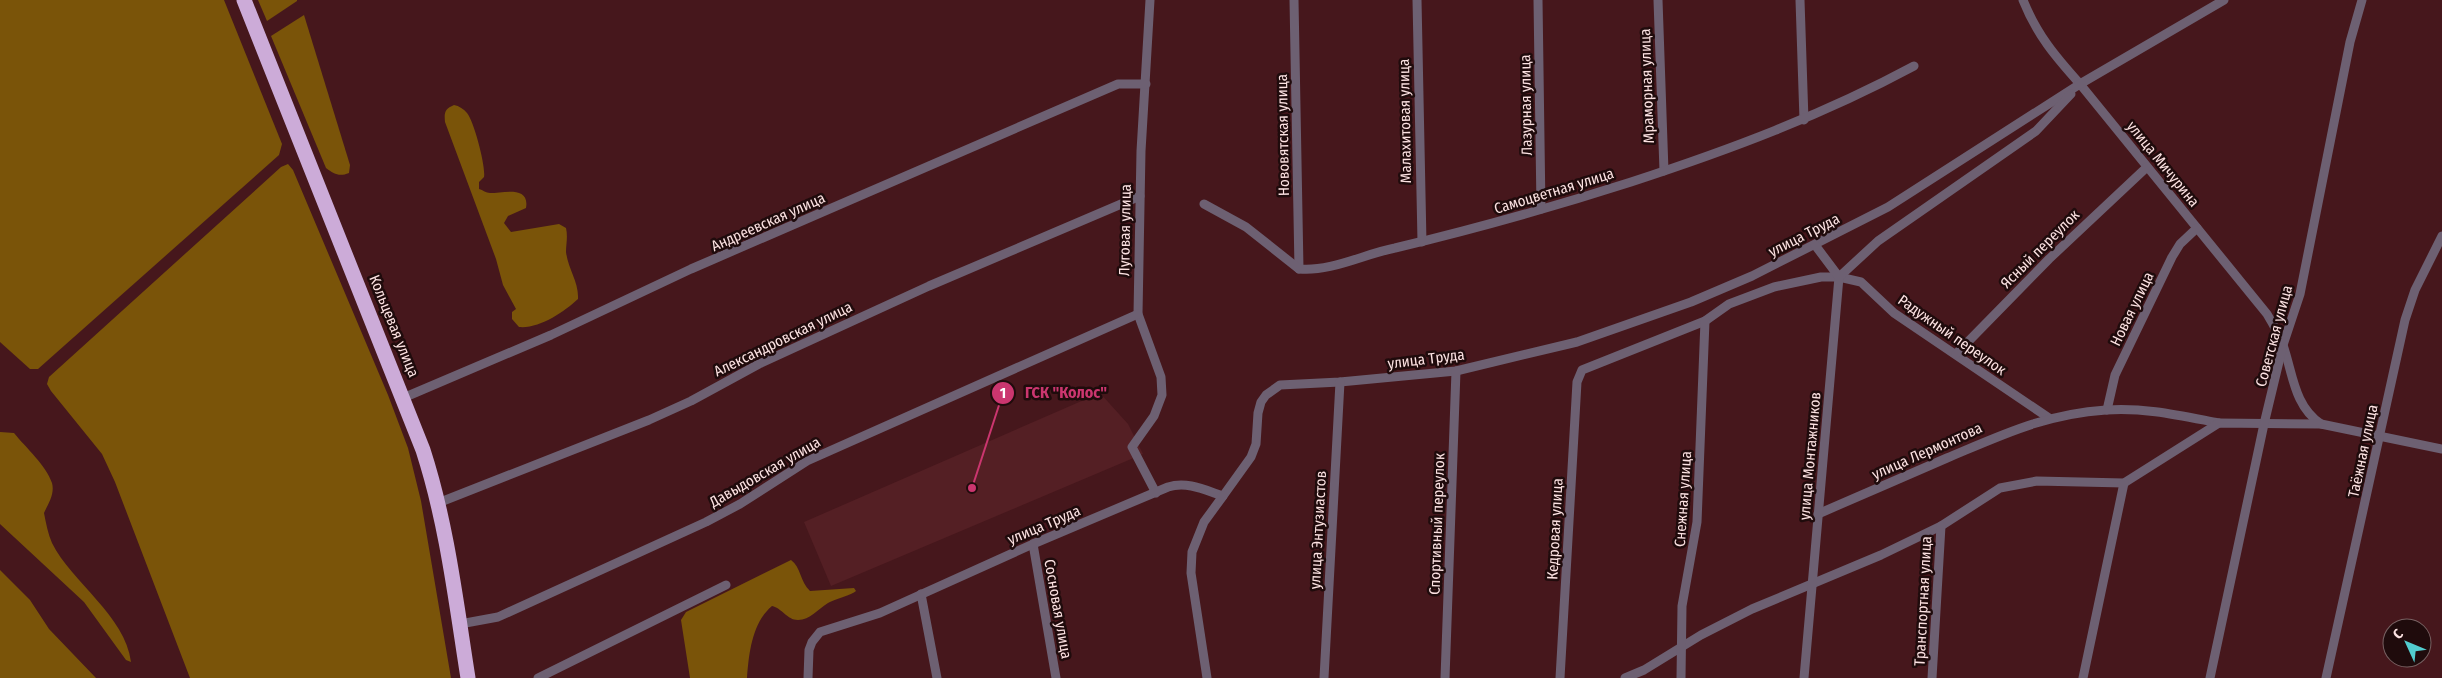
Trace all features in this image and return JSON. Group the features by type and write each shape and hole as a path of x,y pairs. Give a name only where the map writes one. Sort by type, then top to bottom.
{"highway":[{"name":"Кольцевая улица","path":"244,0 426,458 438,503 468,678"}],"street":[{"name":"Луговая улица","path":"1150,0 1140,196 1138,314 1161,377 1162,394 1154,416 1132,447 1156,493"},
{"name":"Нововятская улица","path":"1294,0 1299,268"},
{"name":"Малахитовая улица","path":"1417,0 1422,242"},
{"name":"Лазурная улица","path":"1538,0 1541,209"},
{"name":"Мраморная улица","path":"1658,0 1664,171"},
{"path":"1800,0 1804,120"},
{"name":"улица Мичурина","path":"2022,0 2044,42 2256,298 2275,327 2283,345 2301,403 2313,419 2321,424"},
{"name":"улица Труда","path":"808,678 809,650 815,637 828,628 880,613 1032,544 1176,485 1184,484 1223,496 1251,457 1256,444 1258,413 1266,395 1280,386 1292,383 1340,382 1456,370 1577,342 1642,321 1752,276 1888,208 2080,84 2224,0"},
{"name":"Советская улица","path":"2210,678 2264,424 2283,345 2300,294 2350,42 2362,0"},
{"name":"Самоцветная улица","path":"1299,268 1310,270 1327,267 1422,242 1541,209 1726,151 1804,120 1914,66"},
{"name":"Андреевская улица","path":"403,398 542,339 691,269 1118,84 1146,84"},
{"name":"улица Труда","path":"1839,277 1878,241 2036,131 2080,84"},
{"name":"Ясный переулок","path":"1956,354 2056,252 2147,167"},
{"name":"Александровская улица","path":"438,503 649,420 691,401 759,364 928,286 1140,196"},
{"path":"1204,204 1246,227 1299,268"},
{"name":"Новая улица","path":"2107,410 2115,375 2172,257 2180,244 2197,228"},
{"name":"Таёжная улица","path":"2326,678 2381,436 2405,320 2415,290 2442,236"},
{"path":"1815,245 1839,277"},
{"path":"1705,321 1729,304 1774,287 1821,277 1839,277"},
{"name":"Радужный переулок","path":"1839,277 1861,282 1894,313 2049,418"},
{"name":"улица Монтажников","path":"1804,678 1839,277"},
{"name":"Давыдовская улица","path":"460,624 498,616 706,522 740,504 807,461 1138,314"},
{"name":"Кедровая улица","path":"1560,678 1577,382 1582,370 1705,321"},
{"name":"Снежная улица","path":"1681,678 1682,606 1697,522 1705,321"},
{"name":"Спортивный переулок","path":"1445,678 1456,370"},
{"name":"улица Энтузиастов","path":"1324,678 1340,382"},
{"name":"улица Лермонтова","path":"1818,514 1995,436 2049,418 2107,410 2158,412 2219,423 2321,424 2442,449"},
{"path":"1625,678 1644,670 1681,646 1752,608 1812,585 1942,526 2000,488 2017,483 2037,481 2124,483 2219,423"},
{"path":"2083,678 2124,483"},
{"path":"1207,678 1191,573 1191,557 1204,522 1223,496"},
{"name":"Транспортная улица","path":"1932,678 1942,526"},
{"name":"Сосновая улица","path":"1032,544 1056,678"},
{"path":"538,678 726,585"},
{"path":"921,594 937,678"}],"shaded area":[{"path":"0,0 224,0 282,144 279,155 38,369 30,369 0,342"},
{"path":"258,0 297,0 297,1 267,21"},
{"path":"304,15 350,165 349,173 342,175 326,168 271,36"},
{"path":"454,105 467,113 476,134 484,172 484,177 479,182 479,189 489,193 514,192 524,196 526,208 508,216 504,223 511,232 559,224 566,228 566,252 577,287 578,299 551,319 527,327 519,327 512,319 512,312 516,309 503,285 496,259 445,122 446,111"},
{"path":"288,164 293,170 388,395 408,448 421,501 451,678 190,678 115,482 102,454 47,384 49,377 281,167"},
{"path":"1100,393 1128,424 1143,454 831,586 804,522"},
{"path":"0,432 14,433 41,463 49,476 53,491 44,513 52,543 61,558 109,614 119,629 127,645 131,662 126,660 84,602 0,524"},
{"path":"791,560 810,591 854,588 856,591 828,603 802,620 791,618 772,606 765,613 756,630 749,659 747,678 690,678 681,620 686,612"},
{"path":"0,570 30,600 49,629 96,678 0,678"}],"place":[{"name":"ГСК \"Колос\"","path":"972,488"}]}
